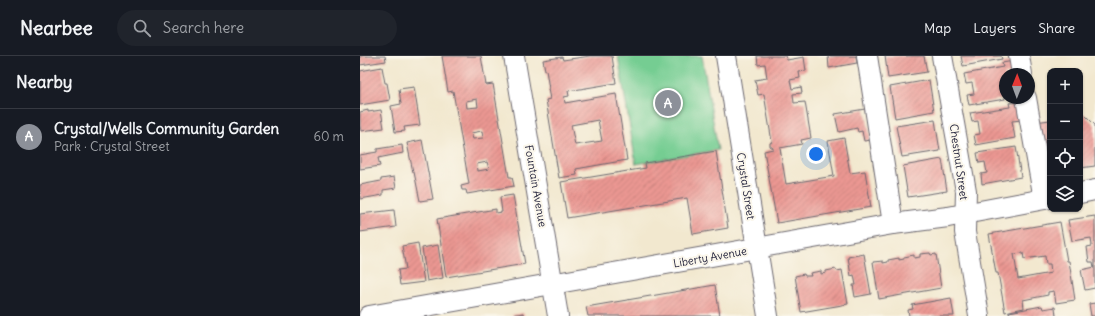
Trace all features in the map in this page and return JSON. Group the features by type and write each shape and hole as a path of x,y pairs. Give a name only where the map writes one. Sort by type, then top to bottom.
{"street":[{"name":"Fountain Avenue","path":"514,56 558,316"},
{"name":"Crystal Street","path":"726,56 768,316"},
{"path":"867,56 893,224"},
{"name":"Chestnut Street","path":"942,56 966,191 964,232 979,316"},
{"path":"1019,56 1021,68"},
{"path":"1027,104 1047,199"},
{"path":"1083,192 1095,190"},
{"name":"Liberty Avenue","path":"369,316 893,224 948,217 1047,199"}],"green space":[{"path":"618,56 702,56 718,150 636,164"}],"building":[{"path":"360,56 385,56 386,61 360,65"},
{"path":"442,56 481,56 486,85 493,84 509,177 512,177 514,186 467,194 466,190 462,190 461,186 469,184 453,91 448,92","holes":["477,99 478,107 467,108 466,101","482,131 483,138 473,139 471,133","487,162 489,169 478,171 477,164"]},
{"path":"590,56 612,56 616,83 568,91 569,96 564,97 565,103 616,94 627,160 576,169 577,175 559,178 546,100 550,99 543,60 562,57 563,60","holes":["598,120 602,141 575,145 571,125"]},
{"path":"757,56 786,56 787,60 804,57 806,71 799,72 800,78 790,80 792,89 801,87 802,93 793,94 794,103 805,102 811,138 801,140 802,144 780,148 786,184 834,176 828,141 844,138 850,173 865,171 871,207 777,223 764,151 773,148 770,146 770,143 772,142 764,94 758,95 755,80 767,78 765,64 758,65"},
{"path":"828,56 856,56 857,63 829,68"},
{"path":"885,56 924,56 927,72 888,78"},
{"path":"961,56 1001,56 1002,59 963,66"},
{"path":"1014,61 1015,68 999,68 999,100 969,105 967,95 974,94 972,83 966,84 964,74 1003,67 1002,63"},
{"path":"382,67 390,100 360,105 360,71"},
{"path":"929,80 934,111 895,118 890,87"},
{"path":"414,87 420,125 404,127 405,131 395,132 391,106 401,104 399,89"},
{"path":"1009,104 1019,104 1022,120 1012,121 1015,138 976,145 974,135 980,134 978,121 972,122 970,113 1010,107"},
{"path":"865,109 871,140 864,141 862,131 858,132 857,128 839,132 835,114"},
{"path":"368,110 368,112 381,110 384,128 361,131 360,112"},
{"path":"1083,114 1095,125 1095,166 1083,168 1083,140"},
{"path":"935,120 940,151 902,157 896,126"},
{"path":"1047,120 1047,174 1044,174 1035,122"},
{"path":"422,140 433,199 420,201 407,143"},
{"path":"402,145 403,153 378,158 380,166 360,169 360,155 377,152 377,149"},
{"path":"1016,147 1021,177 982,184 981,174 987,173 985,162 979,163 977,153"},
{"path":"716,151 728,228 693,234 687,198 567,218 561,182 646,168 645,163"},
{"path":"942,159 947,191 908,197 903,166"},
{"path":"394,177 396,188 383,190 383,195 360,199 360,185"},
{"path":"513,195 525,264 446,277 437,219 496,209 496,213 502,212 500,197"},
{"path":"394,210 396,227 360,232 360,214"},
{"path":"1095,216 1094,267 1093,262 1089,262 1087,247 1092,246 1091,238 1072,241 1068,220"},
{"path":"1060,222 1067,261 1069,261 1075,300 1056,303 1054,291 1048,292 1048,295 1023,300 1024,308 1005,312 989,234","holes":["1023,253 1024,259 1045,256 1046,264 1050,264 1051,273 1018,279 1014,254"]},
{"path":"418,243 424,282 400,285 398,270 406,269 402,246"},
{"path":"438,245 443,278 427,281 422,248"},
{"path":"930,253 931,255 936,254 941,288 879,299 873,262 883,261 883,263 888,262 888,260 899,258 899,260 904,259 904,257 914,255 914,258 920,257 920,254"},
{"path":"864,254 871,294 855,297 853,285 856,285 854,275 851,276 848,257"},
{"path":"1095,267 1095,288 1085,290 1081,270"},
{"path":"836,269 837,271 842,270 848,304 801,312 795,276 804,274 805,276 811,276 810,273 821,271 821,274 826,273 826,271"},
{"path":"715,285 720,316 588,316 586,307"},
{"path":"951,298 954,316 909,316 908,310 913,309 912,305"},
{"path":"1095,303 1095,316 1091,316 1089,304"},
{"path":"1042,306 1043,309 1055,307 1056,316 1010,316 1009,312"},
{"path":"523,313 524,316 512,316 512,315"}],"place":[{"name":"Crystal/Wells Community Garden","path":"668,103"}]}
